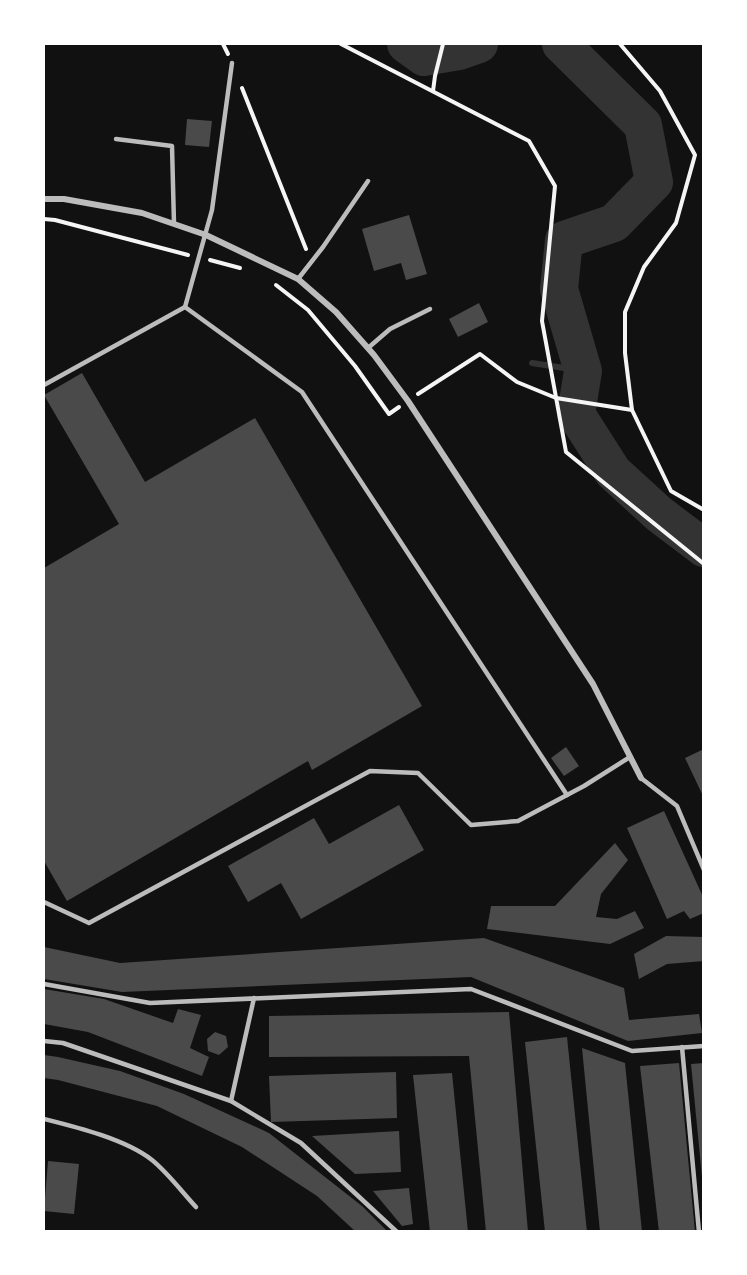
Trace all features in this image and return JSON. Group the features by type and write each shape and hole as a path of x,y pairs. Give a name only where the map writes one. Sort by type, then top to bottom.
{"street":[{"path":"44,199 64,199 142,213 206,235 298,279 336,312 368,348 408,401 593,684 641,778"}],"lane":[{"path":"44,385 185,306 212,210 232,63"},
{"path":"116,139 172,146 174,224"},
{"path":"298,279 368,181"},
{"path":"185,306 302,392 567,795"},
{"path":"368,348 390,329 430,309"},
{"path":"44,902 89,923 370,771 418,773 471,825 518,821 630,757"},
{"path":"641,778 677,806 704,870"},
{"path":"44,984 150,1003 471,989 632,1051 704,1046"},
{"path":"231,1101 254,998"},
{"path":"44,1041 63,1043 231,1101 301,1143 397,1232"},
{"path":"682,1047 699,1232"},
{"path":"44,1119 83,1129 134,1149 152,1160 196,1207"}],"path":[{"path":"223,44 311,262"},
{"path":"341,44 529,141 555,186 542,321 566,452 704,564"},
{"path":"433,91 443,44"},
{"path":"620,44 660,91 695,155 676,223 644,267 626,312 625,353 632,410 671,491 704,510"},
{"path":"44,219 242,268"},
{"path":"272,281 308,310 355,366 389,414 480,354 517,382 556,398 632,410"}],"building":[{"path":"187,119 212,121 209,147 185,145"},
{"path":"409,215 427,274 406,280 401,263 374,271 362,229"},
{"path":"479,303 488,322 458,337 449,319"},
{"path":"82,373 145,482 255,418 422,706 312,770 308,761 67,901 44,861 44,568 119,524 44,395"},
{"path":"566,747 579,766 564,776 551,758"},
{"path":"704,749 704,798 685,758"},
{"path":"399,805 424,850 301,919 281,883 248,902 228,866 314,818 329,844"},
{"path":"664,811 704,899 704,913 690,919 684,911 667,919 627,828"},
{"path":"615,843 628,860 601,894 596,917 617,919 635,911 644,928 610,944 487,929 491,906 555,906"},
{"path":"666,936 704,937 704,961 667,964 639,979 634,954"},
{"path":"484,938 624,988 629,1020 699,1014 702,1033 628,1041 471,977 122,992 44,979 44,947 120,963"},
{"path":"44,989 104,999 173,1023 178,1009 201,1015 190,1048 209,1057 202,1076 88,1032 44,1024"},
{"path":"509,1012 528,1232 486,1232 469,1056 269,1057 269,1016"},
{"path":"215,1032 226,1036 228,1047 219,1055 208,1051 207,1039"},
{"path":"567,1037 587,1232 545,1232 525,1042"},
{"path":"582,1048 625,1063 642,1232 600,1232"},
{"path":"44,1055 120,1071 184,1094 269,1133 362,1206 388,1232 356,1232 317,1196 242,1147 157,1106 44,1078"},
{"path":"679,1063 695,1232 659,1232 640,1066"},
{"path":"704,1063 704,1177 702,1177 691,1064"},
{"path":"396,1072 397,1118 271,1122 269,1076"},
{"path":"452,1073 468,1232 430,1232 413,1075"},
{"path":"399,1131 401,1172 355,1174 312,1136"},
{"path":"48,1161 79,1164 74,1214 44,1211"},
{"path":"409,1188 413,1224 402,1226 373,1191"}],"waterway":[{"path":"406,44 424,57 459,51 479,44"},
{"path":"561,44 643,125 654,182 614,223 564,240 559,289 583,371 576,414 613,472 659,514 704,548"},
{"path":"532,363 583,371"}]}
